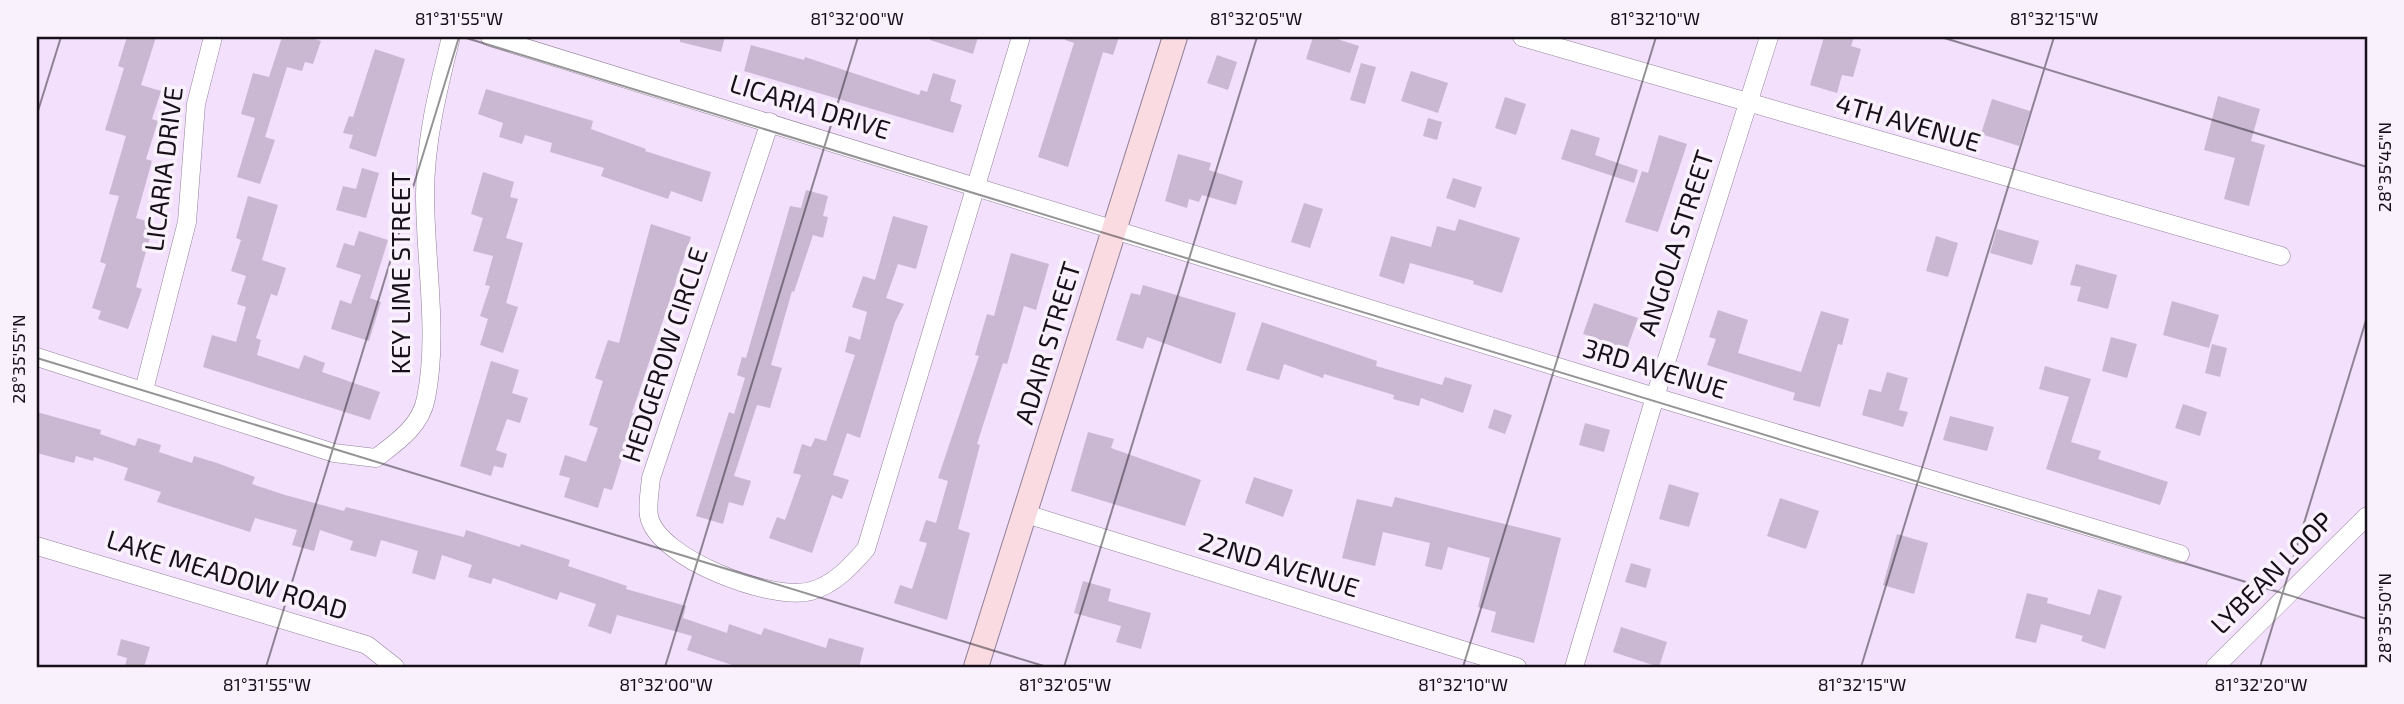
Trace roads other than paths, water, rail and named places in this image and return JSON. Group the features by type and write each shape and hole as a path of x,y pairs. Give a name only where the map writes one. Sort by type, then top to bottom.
{"street":[{"name":"LICARIA DRIVE","path":"144,390 187,222 196,104 213,37"},
{"name":"KEY LIME STREET","path":"37,357 334,453 376,458 408,434 426,400 431,318 425,194 432,115 451,37"},
{"name":"LICARIA DRIVE","path":"489,37 1115,230"},
{"name":"HEDGEROW CIRCLE","path":"770,122 651,478 649,517 665,544 698,566 786,593 811,591 844,574 866,549 1021,37"},
{"name":"ADAIR STREET","path":"976,667 1175,37"},
{"name":"4TH AVENUE","path":"1522,37 2281,256"},
{"name":"ANGOLA STREET","path":"1574,667 1655,397 1769,37"},
{"name":"3RD AVENUE","path":"1115,230 1655,397 2180,554"},
{"name":"22ND AVENUE","path":"1026,514 1517,667"},
{"name":"LYBEAN LOOP","path":"2215,667 2367,516"},
{"name":"LAKE MEADOW ROAD","path":"37,546 366,645 395,667"}]}
